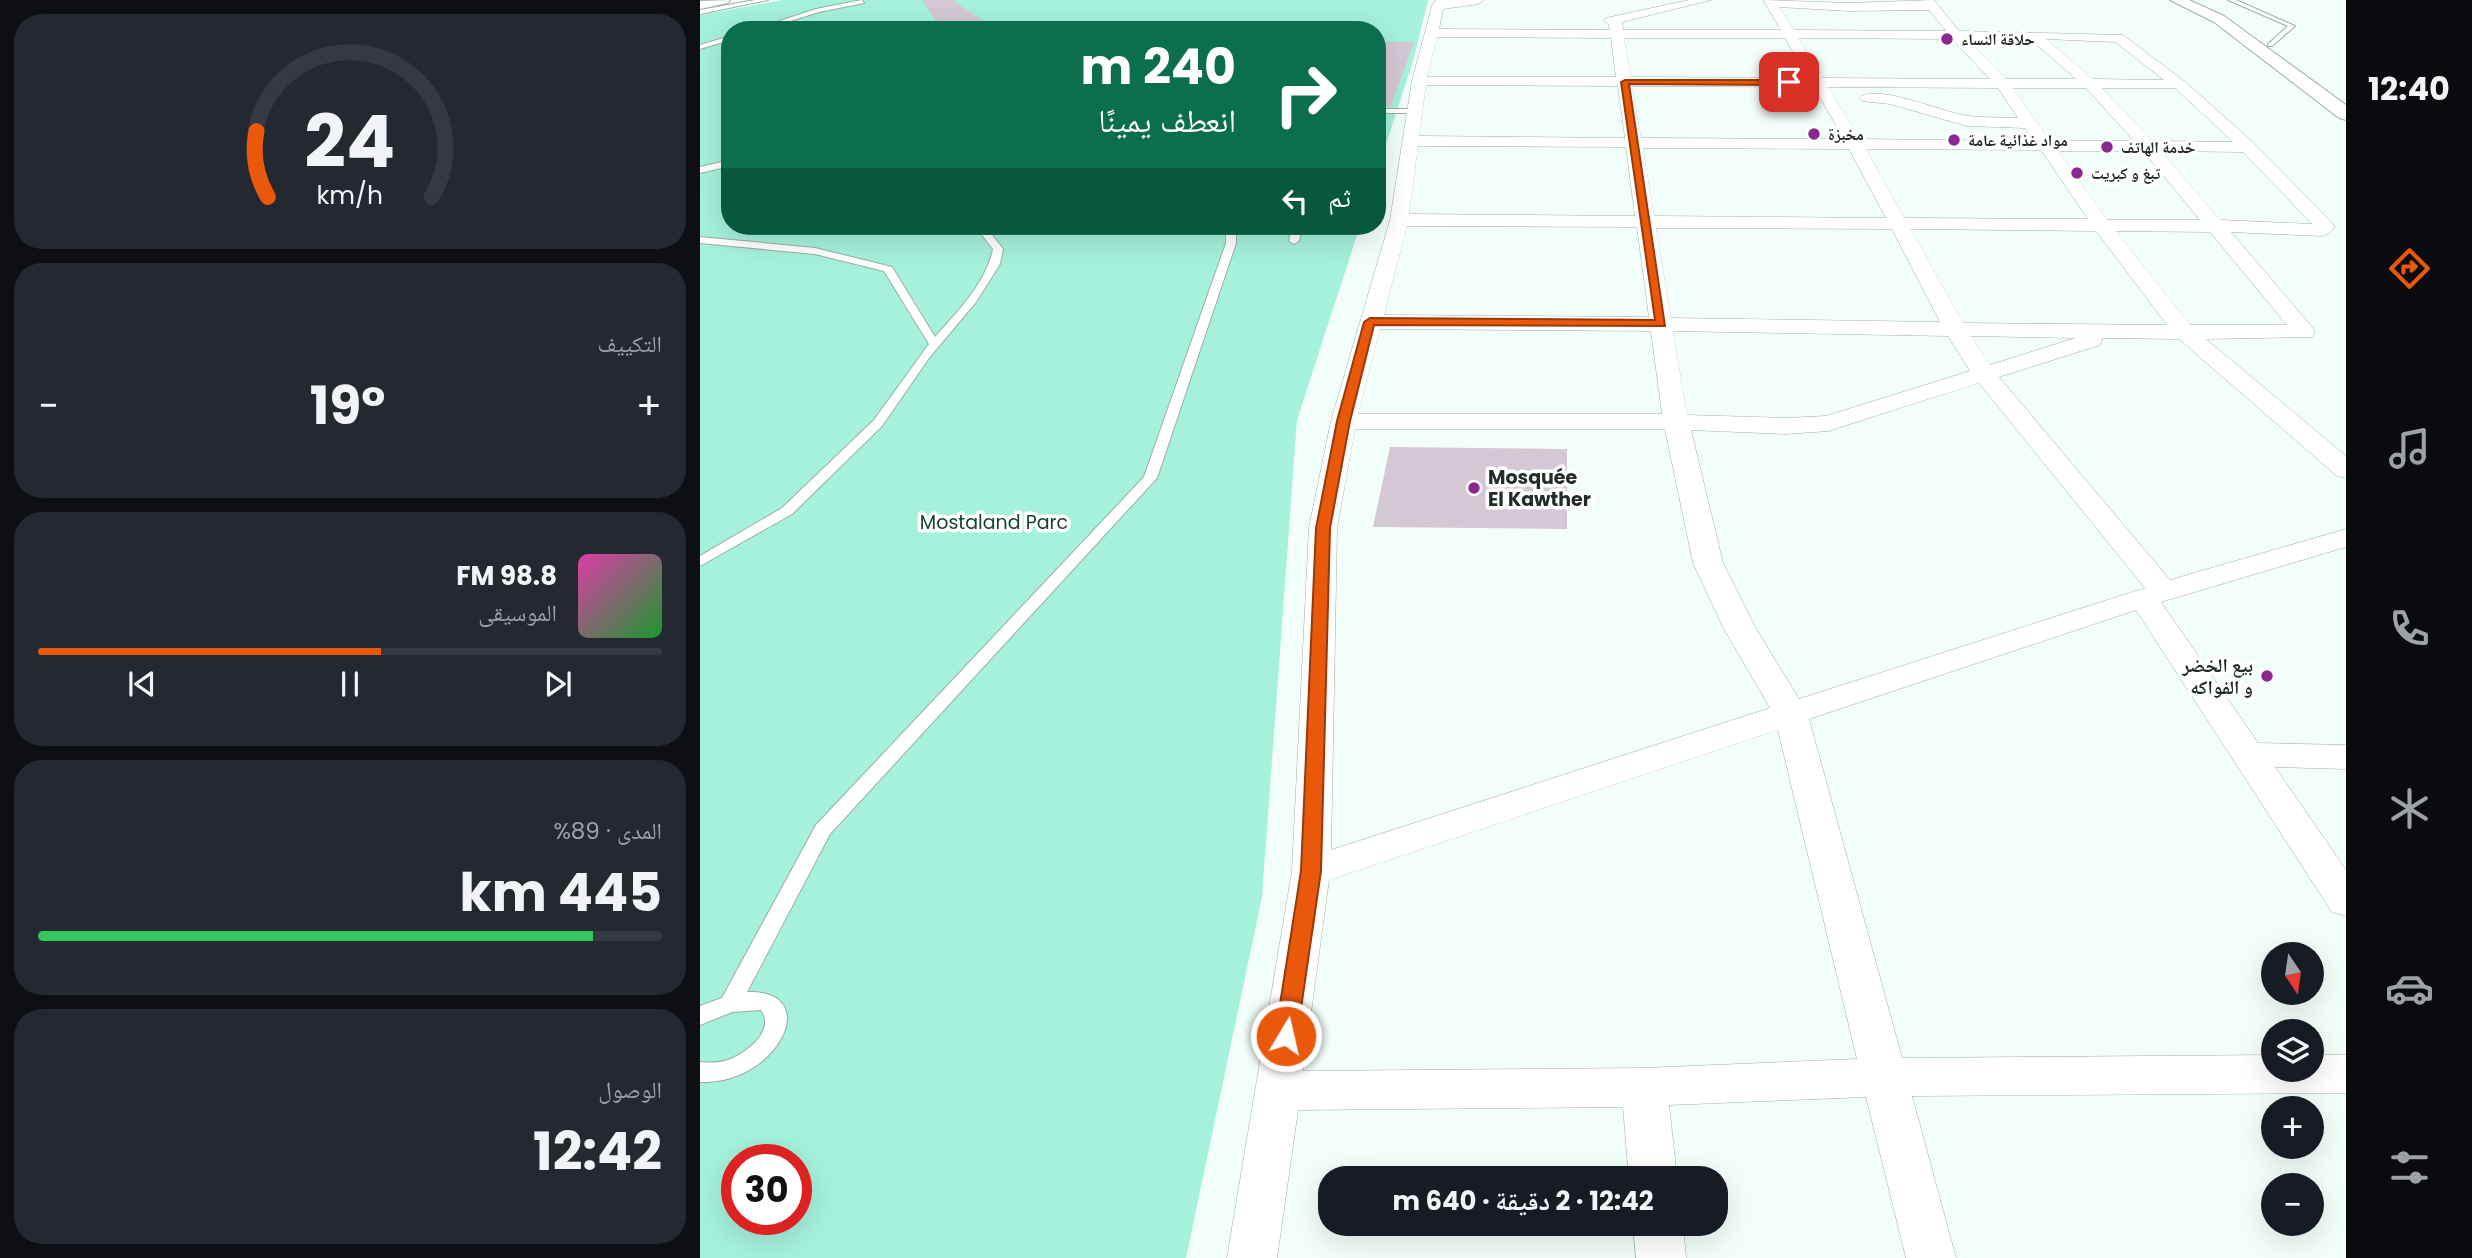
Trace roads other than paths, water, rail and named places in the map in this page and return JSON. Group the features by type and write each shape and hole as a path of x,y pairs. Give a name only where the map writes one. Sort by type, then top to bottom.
{"main road":[{"path":"700,5 723,0"},
{"path":"2177,0 2219,19 2346,114"},
{"path":"2193,0 2232,18 2346,100"}],"street":[{"path":"1437,13 1478,0"},
{"path":"1642,0 1670,6"},
{"path":"1616,27 1670,6 1705,0"},
{"path":"2346,470 2183,331 2101,225 2002,83 1955,34 1931,3 1771,1 1787,34 1855,144 1955,329 1985,374 2154,595 2248,754 2346,901"},
{"path":"1399,220 2325,228 2248,147 2179,84 2118,38 2033,34 1787,34 1616,27 1543,32 1437,13"},
{"path":"1252,1258 1311,871 1323,528 1344,421 1399,220 1418,96 1437,13"},
{"path":"1616,27 1676,422 1708,563 1739,627 1791,715 1931,1258"},
{"path":"1370,322 2304,332 2147,145 2089,83 2033,34"},
{"path":"1418,96 1625,82 1820,89 2002,83 2179,84"},
{"path":"1820,89 1891,100 1968,121 2031,123"},
{"path":"1412,141 2248,147"},
{"path":"1344,421 1676,422 1786,426 1828,423 2117,332"},
{"path":"1311,871 2154,595 2346,538"},
{"path":"2248,754 2346,757"},
{"path":"1278,1091 1644,1087 1885,1077 2346,1074"},
{"path":"1644,1087 1652,1166"},
{"path":"1659,1236 1661,1258"}],"lane":[{"path":"700,12 765,0"},
{"path":"2231,0 2292,26 2270,45"},
{"path":"783,21 818,10 862,2"},
{"path":"2244,5 2256,3"},
{"path":"700,47 721,41"},
{"path":"1386,108 1418,96"},
{"path":"700,170 721,165"},
{"path":"700,562 787,511 878,423 935,345 971,302 995,264 998,249 987,235"},
{"path":"731,1002 823,830 1150,478 1231,243 1231,235"},
{"path":"1294,241 1295,235"},
{"path":"700,240 815,251 888,269 935,345"},
{"path":"700,1016 731,1002 760,1001 769,1006 775,1014 776,1024 764,1047 751,1058 720,1072 702,1075"}],"place":[{"name":"حلاقة النساء","path":"1947,39"},
{"name":"مخبزة","path":"1814,134"},
{"name":"مواد غذائية عامة","path":"1954,140"},
{"name":"خدمة الهاتف","path":"2107,147"},
{"name":"تبغ و كبريت","path":"2077,173"},
{"name":"Mosquée El Kawther","path":"1474,488"},
{"name":"بيع الخضر و الفواكه","path":"2267,676"}],"park label":[{"name":"Mostaland Parc","path":"994,522"}]}
